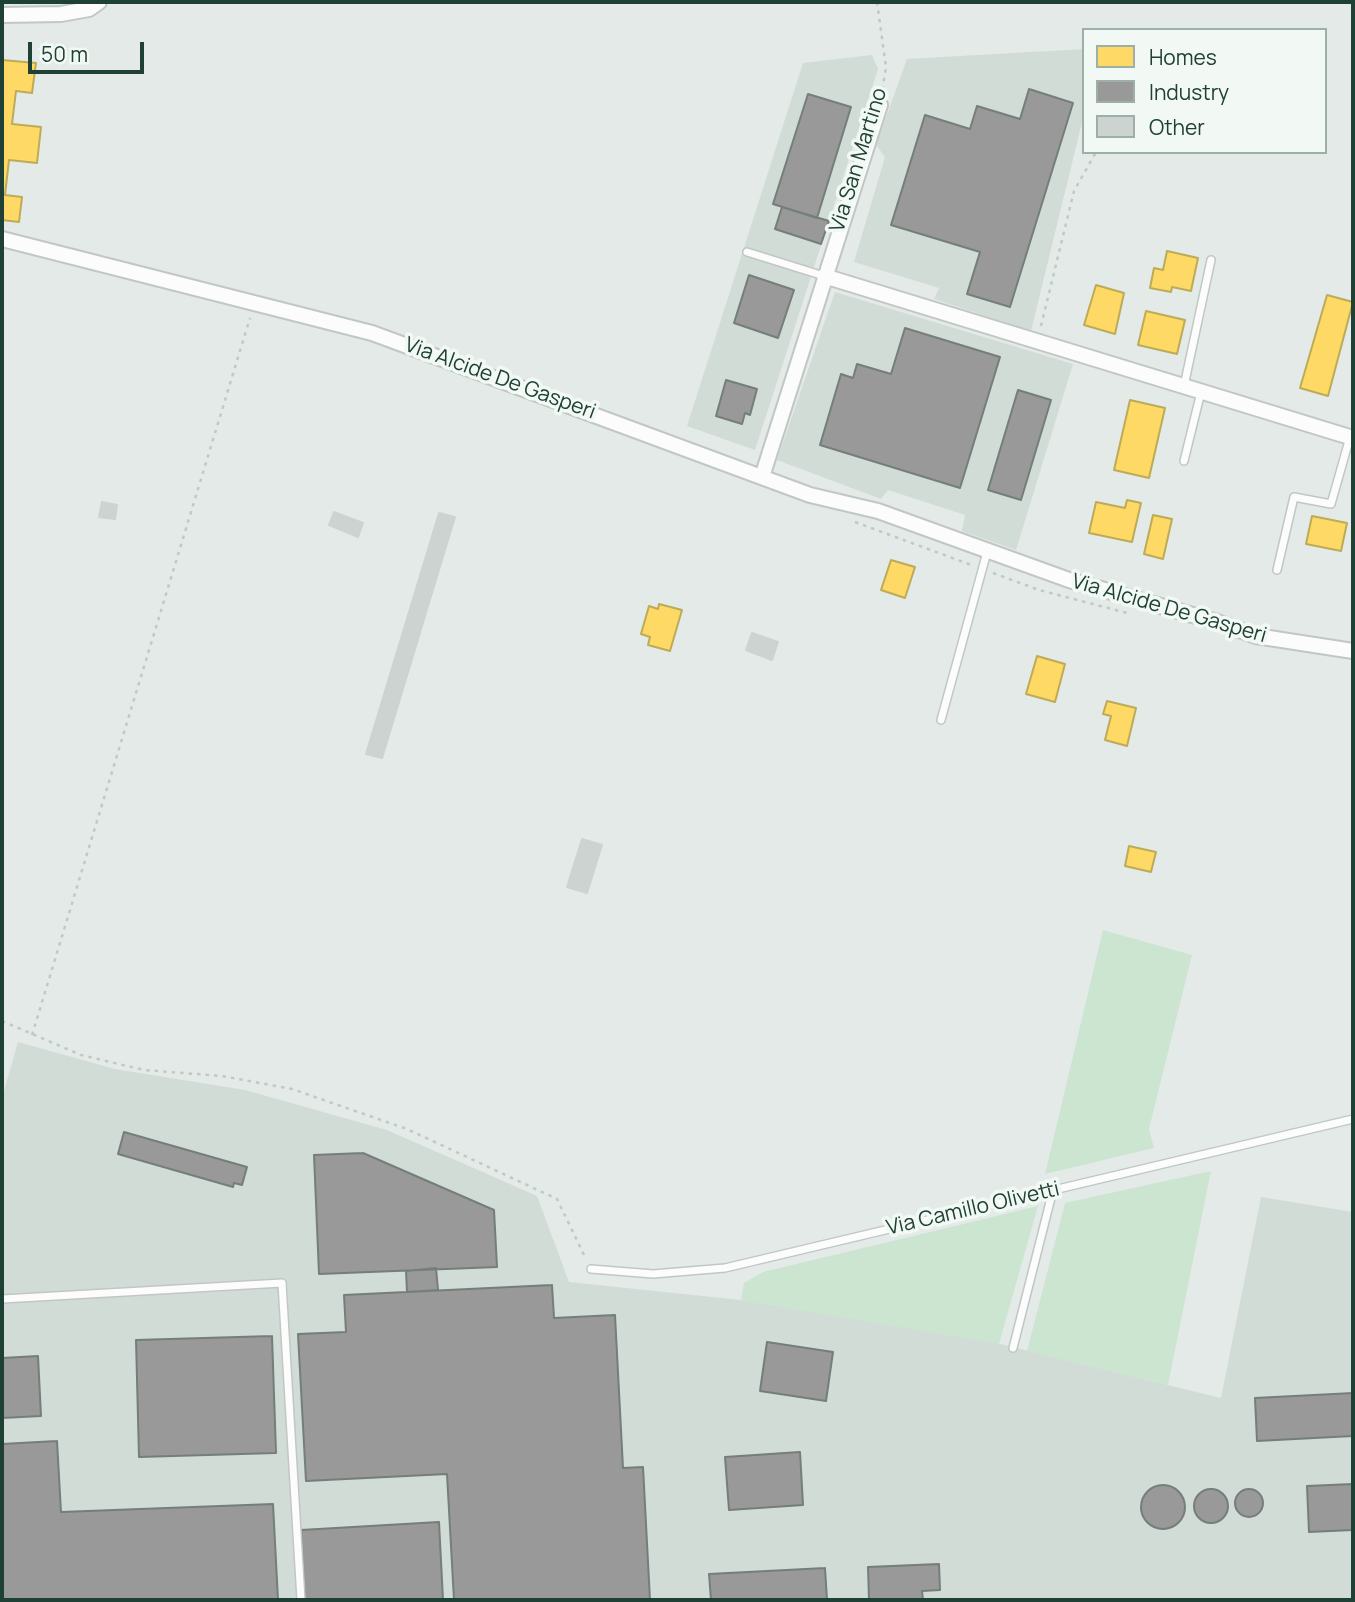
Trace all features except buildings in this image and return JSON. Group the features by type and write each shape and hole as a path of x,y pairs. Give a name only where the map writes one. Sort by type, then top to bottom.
{"street":[{"path":"2,15 61,14 89,9 99,2"},
{"name":"Via San Martino","path":"762,477 880,105"},
{"name":"Via Alcide De Gasperi","path":"2,239 372,333 810,495 885,514 1069,580 1217,622 1245,634 1353,651"},
{"path":"824,276 1352,438"}],"lane":[{"path":"747,253 824,276"},
{"path":"1183,387 1211,260"},
{"path":"1184,461 1201,392"},
{"path":"1277,570 1294,497 1331,504 1352,438"},
{"path":"940,720 987,552"},
{"name":"Via Camillo Olivetti","path":"591,1269 653,1274 725,1268 1353,1119"},
{"path":"1013,1348 1054,1190"},
{"path":"2,1299 282,1283 301,1600"}],"path":[{"name":"Via San Martino","path":"877,2 886,67 880,105"},
{"path":"1037,343 1074,191 1095,154"},
{"path":"32,1035 251,315"},
{"path":"2,1021 80,1055 144,1070 222,1076 292,1089 407,1129 557,1199 591,1269"}],"shaded area":[{"path":"1082,49 1082,122 1031,331 934,299 939,288 854,262 885,157 876,145 907,59"},
{"path":"872,55 878,69 755,450 687,426 803,63"},
{"path":"835,292 1073,364 1016,550 962,531 965,515 888,490 881,499 777,460"},
{"path":"18,1042 115,1069 245,1090 387,1130 537,1196 569,1282 741,1300 988,1341 1221,1398 1261,1197 1353,1212 1353,1600 2,1600 2,1098"}],"green space":[{"path":"1103,930 1192,955 1149,1129 1154,1148 1045,1174"},
{"path":"1211,1171 1168,1385 1027,1351 1065,1203"},
{"path":"1038,1206 999,1344 741,1300 744,1283 763,1272"}]}
